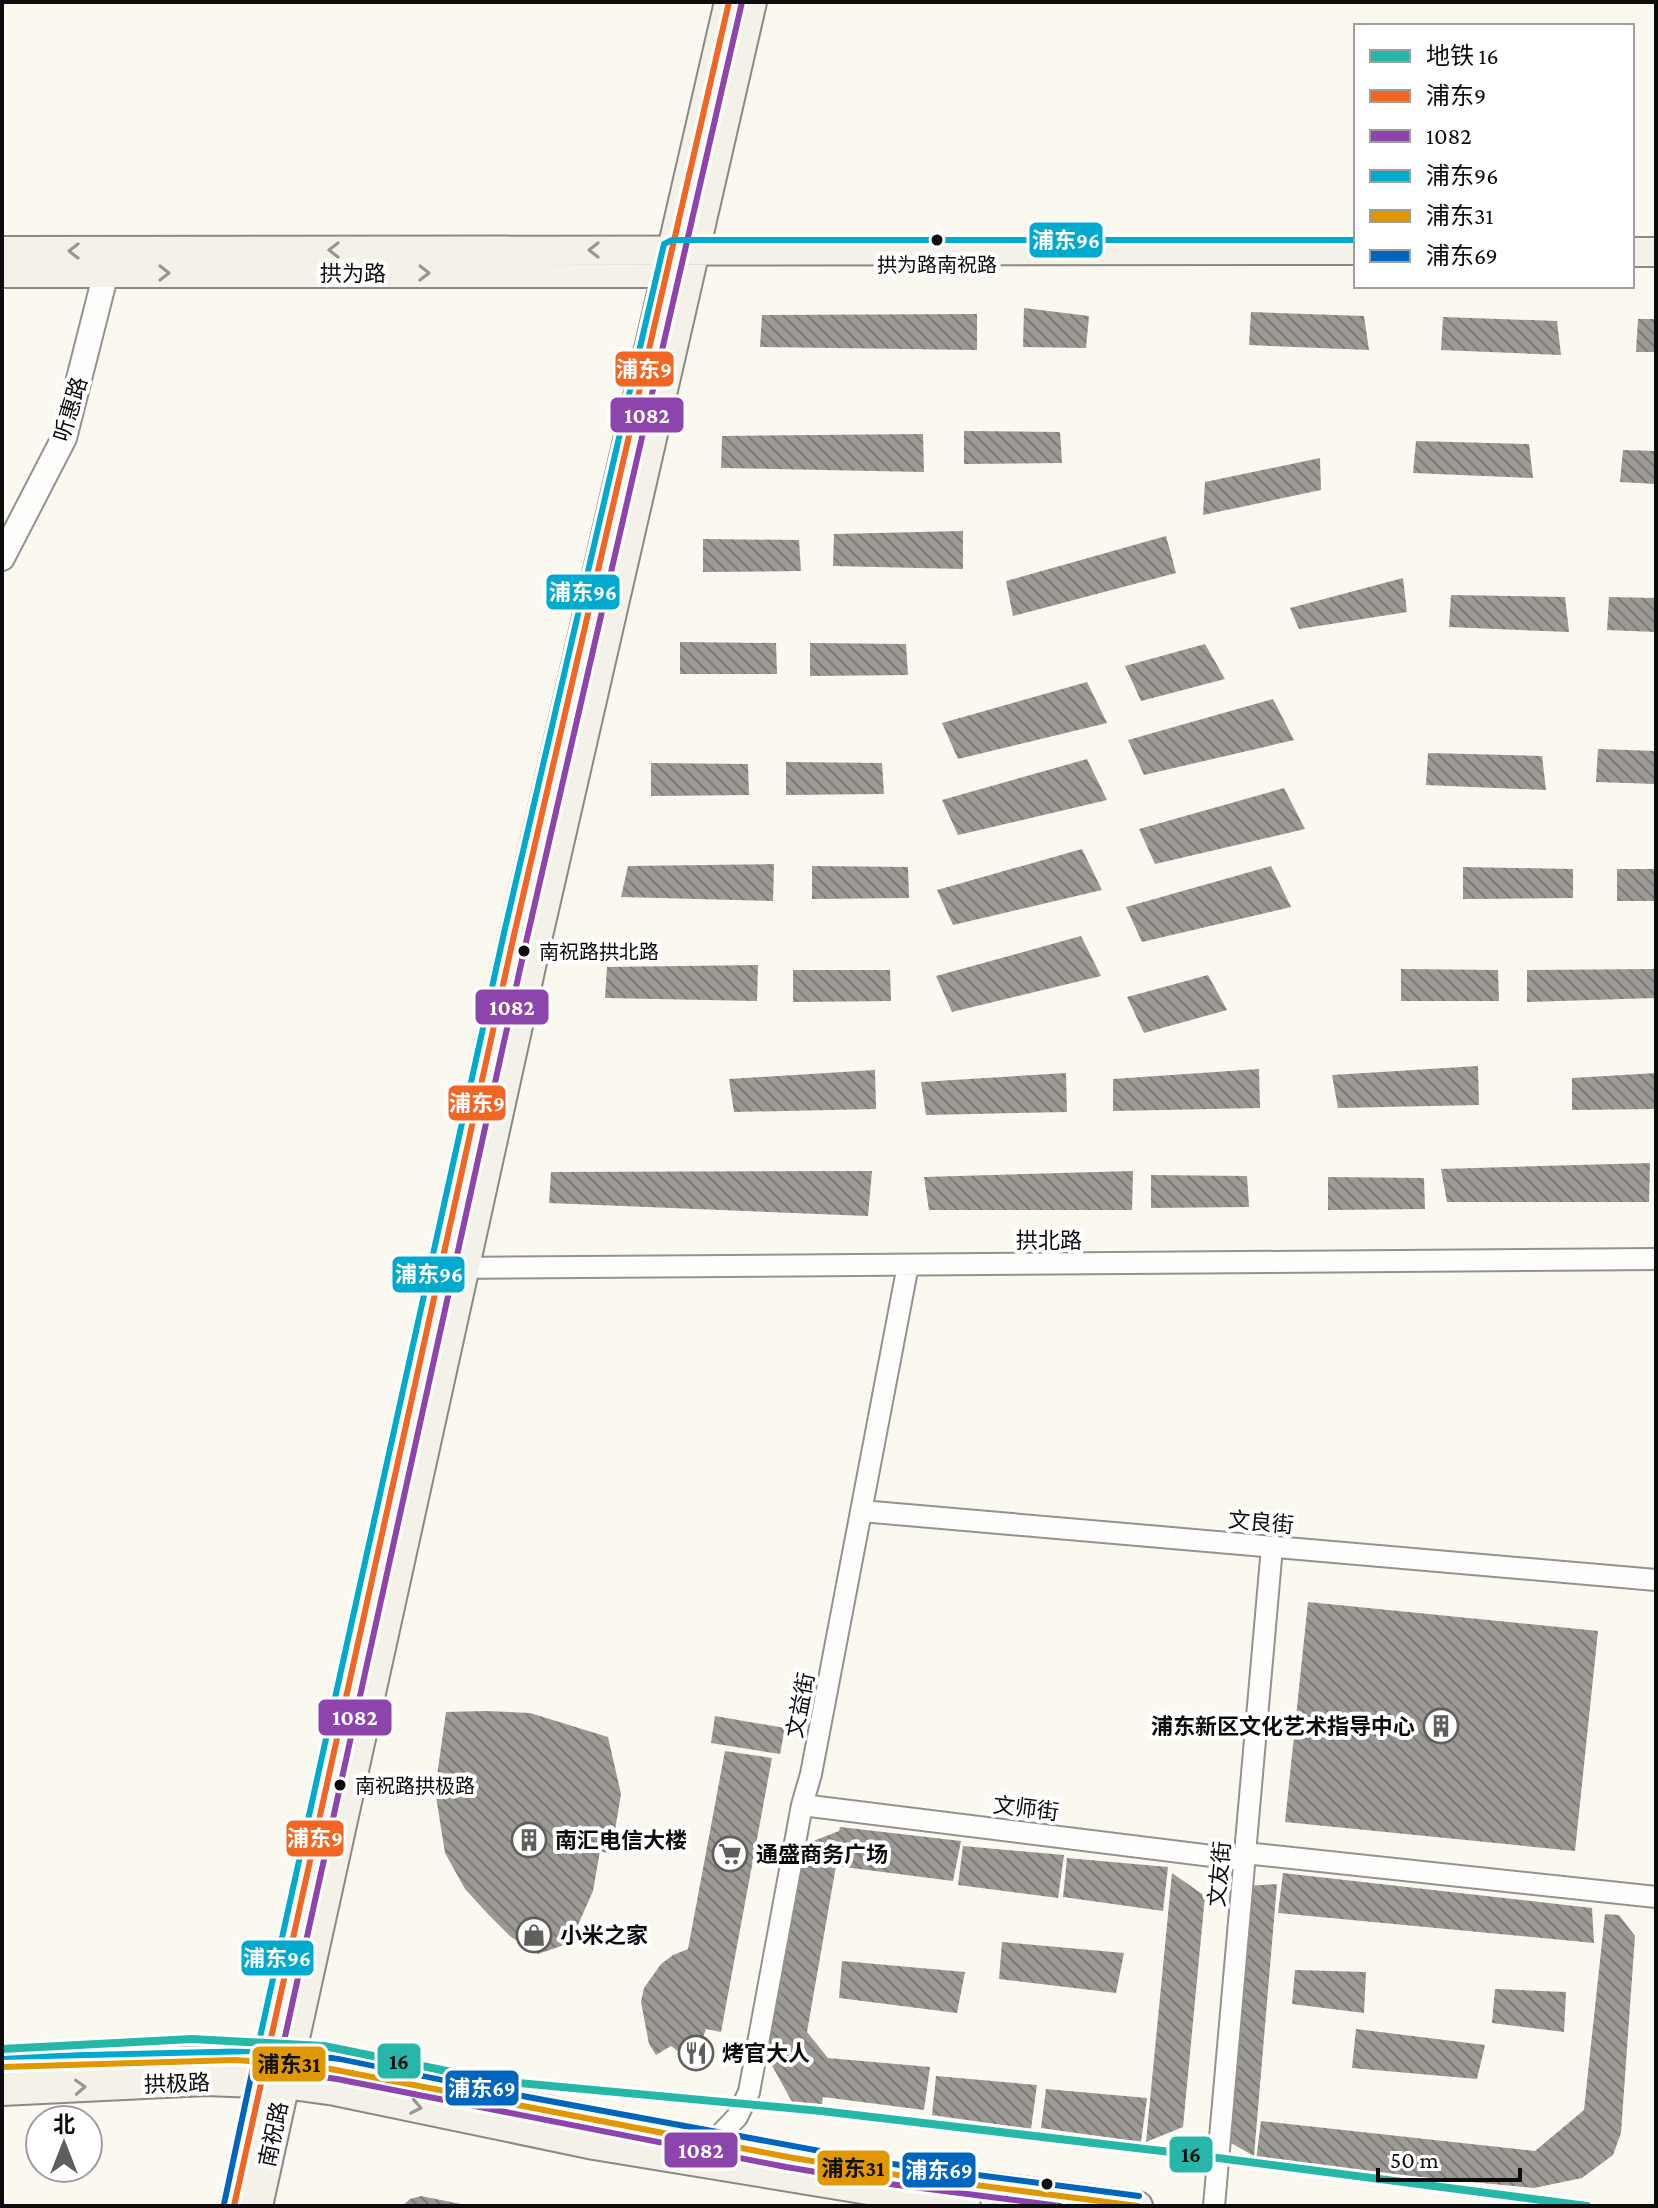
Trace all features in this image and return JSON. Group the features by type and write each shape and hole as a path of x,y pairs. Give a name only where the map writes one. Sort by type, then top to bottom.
{"main road":[{"name":"南祝路","path":"234,2206 275,2072 454,1268 514,935 678,257 729,2"},
{"name":"南祝路","path":"678,257 752,2"},
{"name":"拱为路","path":"2,273 109,262 1354,250"},
{"name":"拱为路","path":"2,251 109,262"},
{"path":"1634,252 1656,252"},
{"name":"拱极路","path":"2,2067 275,2072 339,2069 883,2173 1138,2206"},
{"name":"南祝路","path":"258,2206 275,2072"},
{"name":"拱极路","path":"2,2091 206,2081 275,2072 350,2093 594,2145 966,2206"}],"street":[{"name":"听惠路","path":"2,558 64,438 109,262"},
{"name":"拱北路","path":"454,1268 1656,1259"},
{"name":"文益街","path":"713,2142 737,2117 749,2092 908,1265"},
{"name":"文良街","path":"861,1511 1656,1580"},
{"name":"文友街","path":"1214,2206 1272,1547"},
{"name":"文师街","path":"802,1805 1244,1856 1656,1897"}],"building":[{"path":"1024,308 1089,316 1086,348 1023,347"},
{"path":"1251,312 1364,316 1369,350 1249,345"},
{"path":"977,314 977,350 760,347 762,315"},
{"path":"1443,317 1557,321 1561,355 1441,350"},
{"path":"1638,319 1656,319 1656,352 1636,352"},
{"path":"964,431 1060,432 1062,463 964,464"},
{"path":"923,434 924,472 721,468 722,436"},
{"path":"1416,441 1529,444 1533,478 1413,473"},
{"path":"1623,450 1656,451 1656,484 1620,482"},
{"path":"1320,458 1321,490 1203,515 1205,482"},
{"path":"963,531 963,569 833,566 834,534"},
{"path":"1166,536 1176,573 1013,616 1006,581"},
{"path":"703,539 799,540 801,571 703,572"},
{"path":"1403,578 1407,612 1299,629 1290,608"},
{"path":"1451,595 1565,597 1569,632 1449,627"},
{"path":"1609,597 1656,598 1656,632 1607,630"},
{"path":"680,642 776,643 777,674 680,674"},
{"path":"810,643 906,644 908,675 810,676"},
{"path":"1205,644 1225,679 1141,701 1125,666"},
{"path":"1087,682 1107,723 958,759 942,723"},
{"path":"1273,699 1294,740 1144,775 1128,740"},
{"path":"1598,749 1656,751 1656,784 1596,782"},
{"path":"1428,753 1542,756 1546,790 1426,785"},
{"path":"1087,759 1107,800 958,835 942,800"},
{"path":"786,762 882,763 884,794 786,795"},
{"path":"651,763 748,764 749,795 651,796"},
{"path":"1284,788 1305,829 1155,864 1139,829"},
{"path":"1082,849 1102,890 953,925 937,890"},
{"path":"774,864 773,901 621,897 628,866"},
{"path":"812,866 908,867 909,898 812,899"},
{"path":"1271,866 1291,907 1142,942 1126,907"},
{"path":"1463,867 1573,869 1573,898 1463,899"},
{"path":"1617,869 1656,869 1656,901 1617,901"},
{"path":"1081,936 1101,976 952,1012 936,976"},
{"path":"758,965 757,1001 605,998 607,967"},
{"path":"1401,969 1498,970 1499,1001 1401,1001"},
{"path":"1656,969 1656,998 1527,1002 1527,970"},
{"path":"793,970 890,970 891,1001 793,1002"},
{"path":"1208,975 1227,1010 1144,1033 1127,997"},
{"path":"1478,1066 1479,1105 1338,1108 1332,1075"},
{"path":"1259,1069 1260,1108 1113,1111 1113,1079"},
{"path":"875,1070 876,1109 734,1112 729,1079"},
{"path":"1066,1073 1067,1112 926,1115 921,1082"},
{"path":"1656,1073 1656,1109 1572,1110 1572,1078"},
{"path":"1650,1163 1649,1202 1447,1202 1441,1169"},
{"path":"872,1171 868,1216 549,1203 551,1172"},
{"path":"1133,1171 1132,1210 929,1210 924,1177"},
{"path":"1151,1175 1247,1176 1249,1207 1151,1208"},
{"path":"1328,1177 1424,1178 1425,1209 1328,1210"},
{"name":"浦东新区文化艺术指导中心","path":"1308,1602 1598,1631 1575,1851 1285,1822"},
{"name":"南汇电信大楼","path":"446,1712 530,1713 608,1737 621,1794 611,1854 600,1851 593,1891 578,1925 564,1945 538,1954 511,1937 487,1913 465,1889 445,1853 435,1790"},
{"path":"715,1716 785,1728 780,1754 711,1743"},
{"name":"通盛商务广场","path":"725,1751 772,1758 721,2032 706,2029 702,2040 683,2055 671,2046 656,2055 649,2044 641,2002 644,1988 661,1964 688,1949"},
{"path":"840,1827 961,1841 953,1881 836,1866 807,2032 828,2058 930,2067 924,2110 823,2097 821,2111 796,2109 759,2042 803,1845 839,1831"},
{"path":"963,1846 1064,1855 1058,1898 958,1885"},
{"path":"1067,1858 1168,1867 1163,1911 1063,1897"},
{"path":"1172,1873 1205,1896 1183,2127 1146,2142"},
{"path":"1283,1873 1592,1908 1594,1943 1278,1913"},
{"path":"1277,1884 1254,2156 1224,2139 1248,1886"},
{"path":"1605,1914 1619,1915 1635,1936 1621,2133 1613,2155 1582,2178 1534,2188 1256,2161 1261,2121 1535,2151 1584,2110"},
{"path":"1002,1942 1124,1953 1116,1993 999,1979"},
{"path":"842,1961 965,1972 957,2013 839,1998"},
{"path":"1295,1970 1366,1972 1364,2013 1292,2004"},
{"path":"1495,1989 1566,1992 1564,2032 1492,2023"},
{"path":"1356,2029 1485,2045 1477,2079 1352,2068"},
{"path":"936,2076 1037,2085 1031,2129 932,2115"},
{"path":"1046,2089 1147,2098 1141,2142 1041,2128"},
{"path":"421,2196 466,2206 402,2206 410,2199"}],"metro line":[{"name":"16","path":"2,2049 192,2039 324,2046 496,2081 821,2111 1587,2206"}],"transit line":[{"name":"浦东9","path":"234,2206 514,935 729,2"},
{"name":"1082","path":"742,2 524,951 279,2064 287,2072 337,2079 786,2167 1060,2206"},
{"name":"浦东96","path":"2,2057 257,2051 504,933 664,244 672,240 1354,240"},
{"name":"浦东69","path":"224,2204 255,2058 265,2051 341,2059 885,2163 1139,2196"},
{"name":"浦东31","path":"2,2067 235,2060 315,2066 788,2157 883,2173 1138,2206"}],"place":[{"name":"拱为路南祝路","path":"937,240"},
{"name":"南祝路拱北路","path":"524,951"},
{"name":"浦东新区文化艺术指导中心","path":"1441,1726"},
{"name":"南祝路拱极路","path":"340,1785"},
{"name":"南汇电信大楼","path":"529,1840"},
{"name":"通盛商务广场","path":"730,1854"},
{"name":"小米之家","path":"534,1935"},
{"name":"烤官大人","path":"696,2053"}]}
